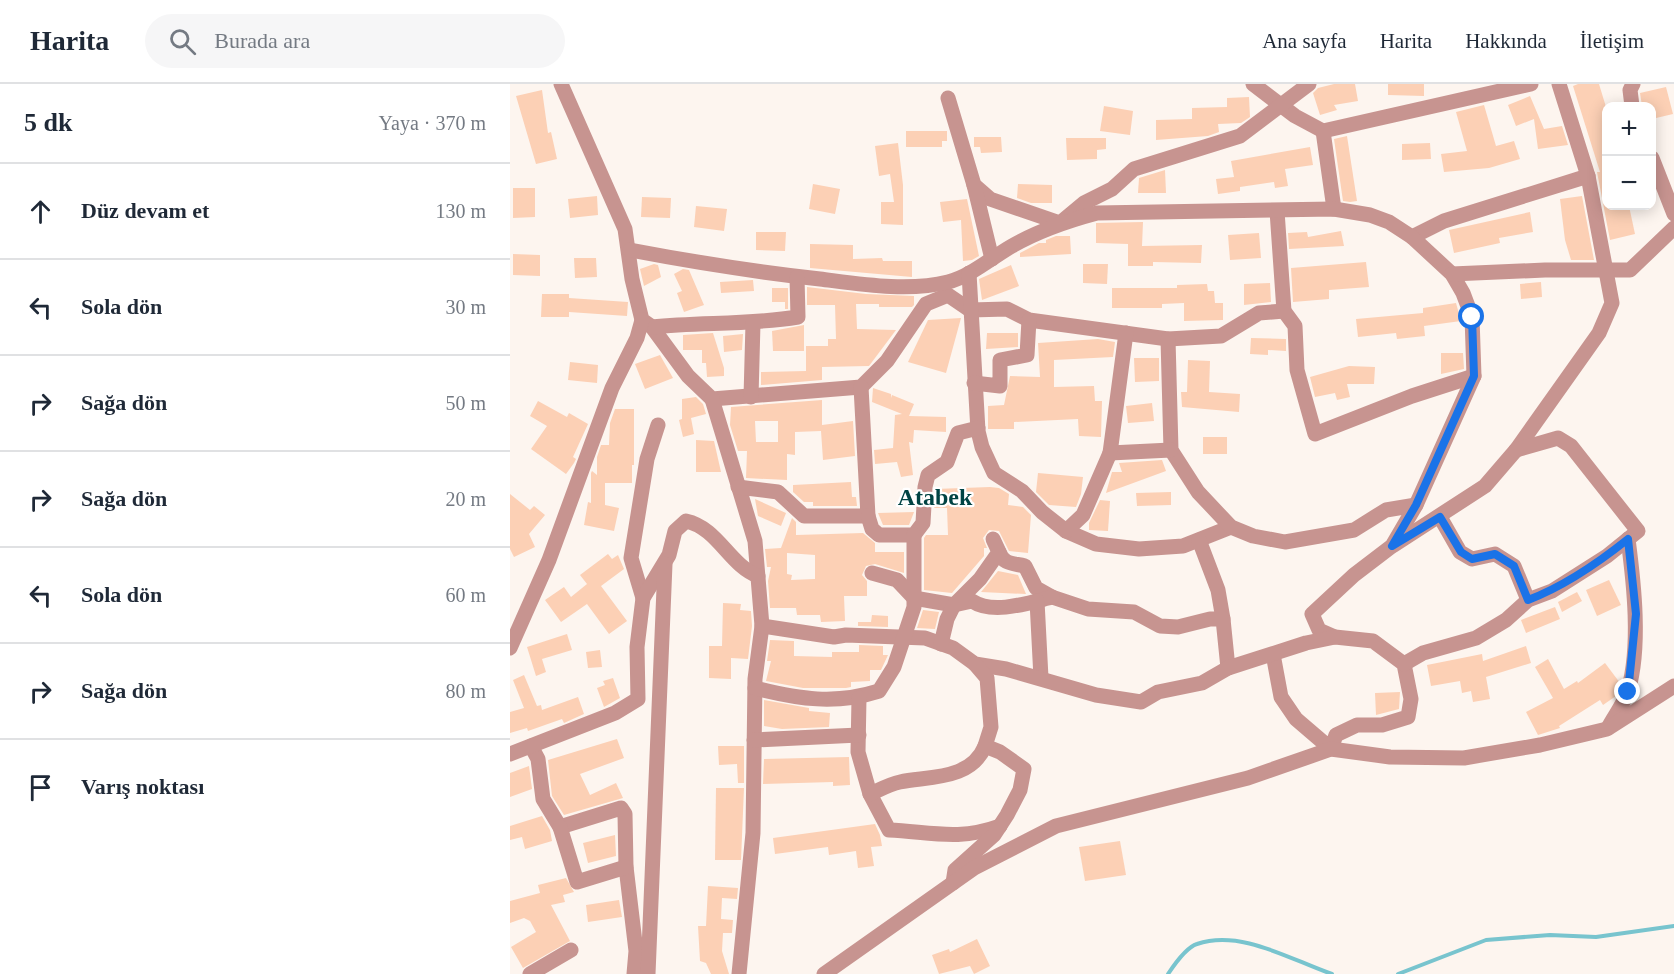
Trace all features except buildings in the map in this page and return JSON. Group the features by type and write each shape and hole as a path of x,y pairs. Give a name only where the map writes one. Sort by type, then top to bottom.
{"street":[{"path":"561,84 620,218 630,250 632,279 647,323 688,376 712,399 755,541 762,626 755,688 753,833 739,974"},
{"path":"1253,84 1279,105 1323,131 1531,84"},
{"path":"1060,223 1084,203 1112,189 1134,169 1240,136 1309,84"},
{"path":"1331,749 1336,735 1358,725 1382,725 1408,717 1411,699 1404,664 1373,641 1335,637 1319,630 1311,614 1354,575 1392,546 1485,486 1516,450 1599,333 1612,303 1588,176 1559,84"},
{"path":"1632,102 1630,90 1633,84"},
{"path":"948,98 974,185 992,259"},
{"path":"1323,131 1334,209"},
{"path":"1656,168 1674,214"},
{"path":"1412,237 1444,221 1588,176"},
{"path":"974,185 990,199 1060,223"},
{"path":"630,250 797,277 867,285 948,282 969,273 1013,245 1060,223 1097,213 1334,209 1380,218 1412,237 1452,274 1463,293 1472,317 1474,376 1416,505 1392,546"},
{"path":"1277,211 1284,311 1295,326 1297,369 1315,434 1412,396 1474,376"},
{"path":"1452,274 1630,270 1674,228"},
{"path":"969,273 978,428 982,447 994,473 1022,491 1042,512 1066,531 1096,544 1113,547 1183,546 1231,527"},
{"path":"647,323 753,323 798,317 797,277"},
{"path":"712,399 861,387 887,361 926,304 948,282"},
{"path":"926,304 948,295 970,310 1007,309 1029,320 1168,339 1221,336 1259,313 1284,311"},
{"path":"974,383 1000,386 1000,360 1027,355 1029,320"},
{"path":"510,648 515,628 549,560 612,388 647,323"},
{"path":"751,397 753,323"},
{"path":"1066,531 1083,515 1110,453 1126,333"},
{"path":"1168,339 1171,450 1198,492 1231,527 1253,537 1285,542 1354,530 1386,510 1416,505"},
{"path":"861,387 868,516 872,529 879,535 914,535"},
{"path":"510,754 615,714 638,699 637,647 643,598 631,558 640,492 658,425"},
{"path":"755,688 828,701 859,698 879,691 894,667 914,607 914,535 923,523 928,475 947,462 958,433 978,428"},
{"path":"1404,664 1423,653 1476,638 1506,620 1528,600 1552,591 1607,556 1638,531 1571,446 1558,438 1516,450"},
{"path":"1110,453 1171,450"},
{"path":"738,486 778,492 804,516 868,516"},
{"path":"1440,517 1461,552 1472,559 1495,554 1514,566 1528,600"},
{"path":"643,598 665,561 675,531 686,521 699,524 743,570 758,576"},
{"path":"1607,729 1628,692 1632,656 1636,614 1628,539"},
{"path":"1199,540 1218,590 1228,668"},
{"path":"941,644 947,619 954,605 980,579 996,545 1001,559 1009,564 1025,566 1044,599 1041,678"},
{"path":"648,974 665,561"},
{"path":"872,573 897,580 914,598 954,605 972,601 982,608 1044,599 1088,609 1134,612 1160,626 1178,627 1209,619 1223,619"},
{"path":"762,626 834,637 846,635 925,638 953,648 975,664 987,678 991,727 980,758 961,771 930,779 898,782 870,794"},
{"path":"975,664 1041,678 1096,695 1141,702 1158,692 1202,683 1228,668 1335,637"},
{"path":"1273,654 1281,697 1296,719 1331,749"},
{"path":"824,974 974,868 1056,826 1248,778 1331,749 1390,757 1464,758 1607,729 1674,686"},
{"path":"859,698 858,752 870,794 889,830 952,837 982,832 1000,826"},
{"path":"754,740 859,735"},
{"path":"531,746 538,759 543,799 560,827 577,882 626,867"},
{"path":"952,884 955,870 994,835 1020,790 1024,769 1000,752 985,746"},
{"path":"560,827 621,808 625,814 626,867 636,951 634,974"},
{"path":"531,974 571,950"}],"waterway":[{"path":"1398,974 1486,940 1550,935 1596,937 1674,926"},
{"path":"1168,974 1193,946 1214,940 1231,940 1266,948 1332,974"}],"district":[{"name":"Atabek","path":"935,497"}],"route":[{"path":"1472,317 1474,376 1416,505 1392,546 1440,517 1461,552 1472,559 1495,554 1514,566 1528,600 1552,591 1607,556 1628,539 1636,614 1628,692"}]}
